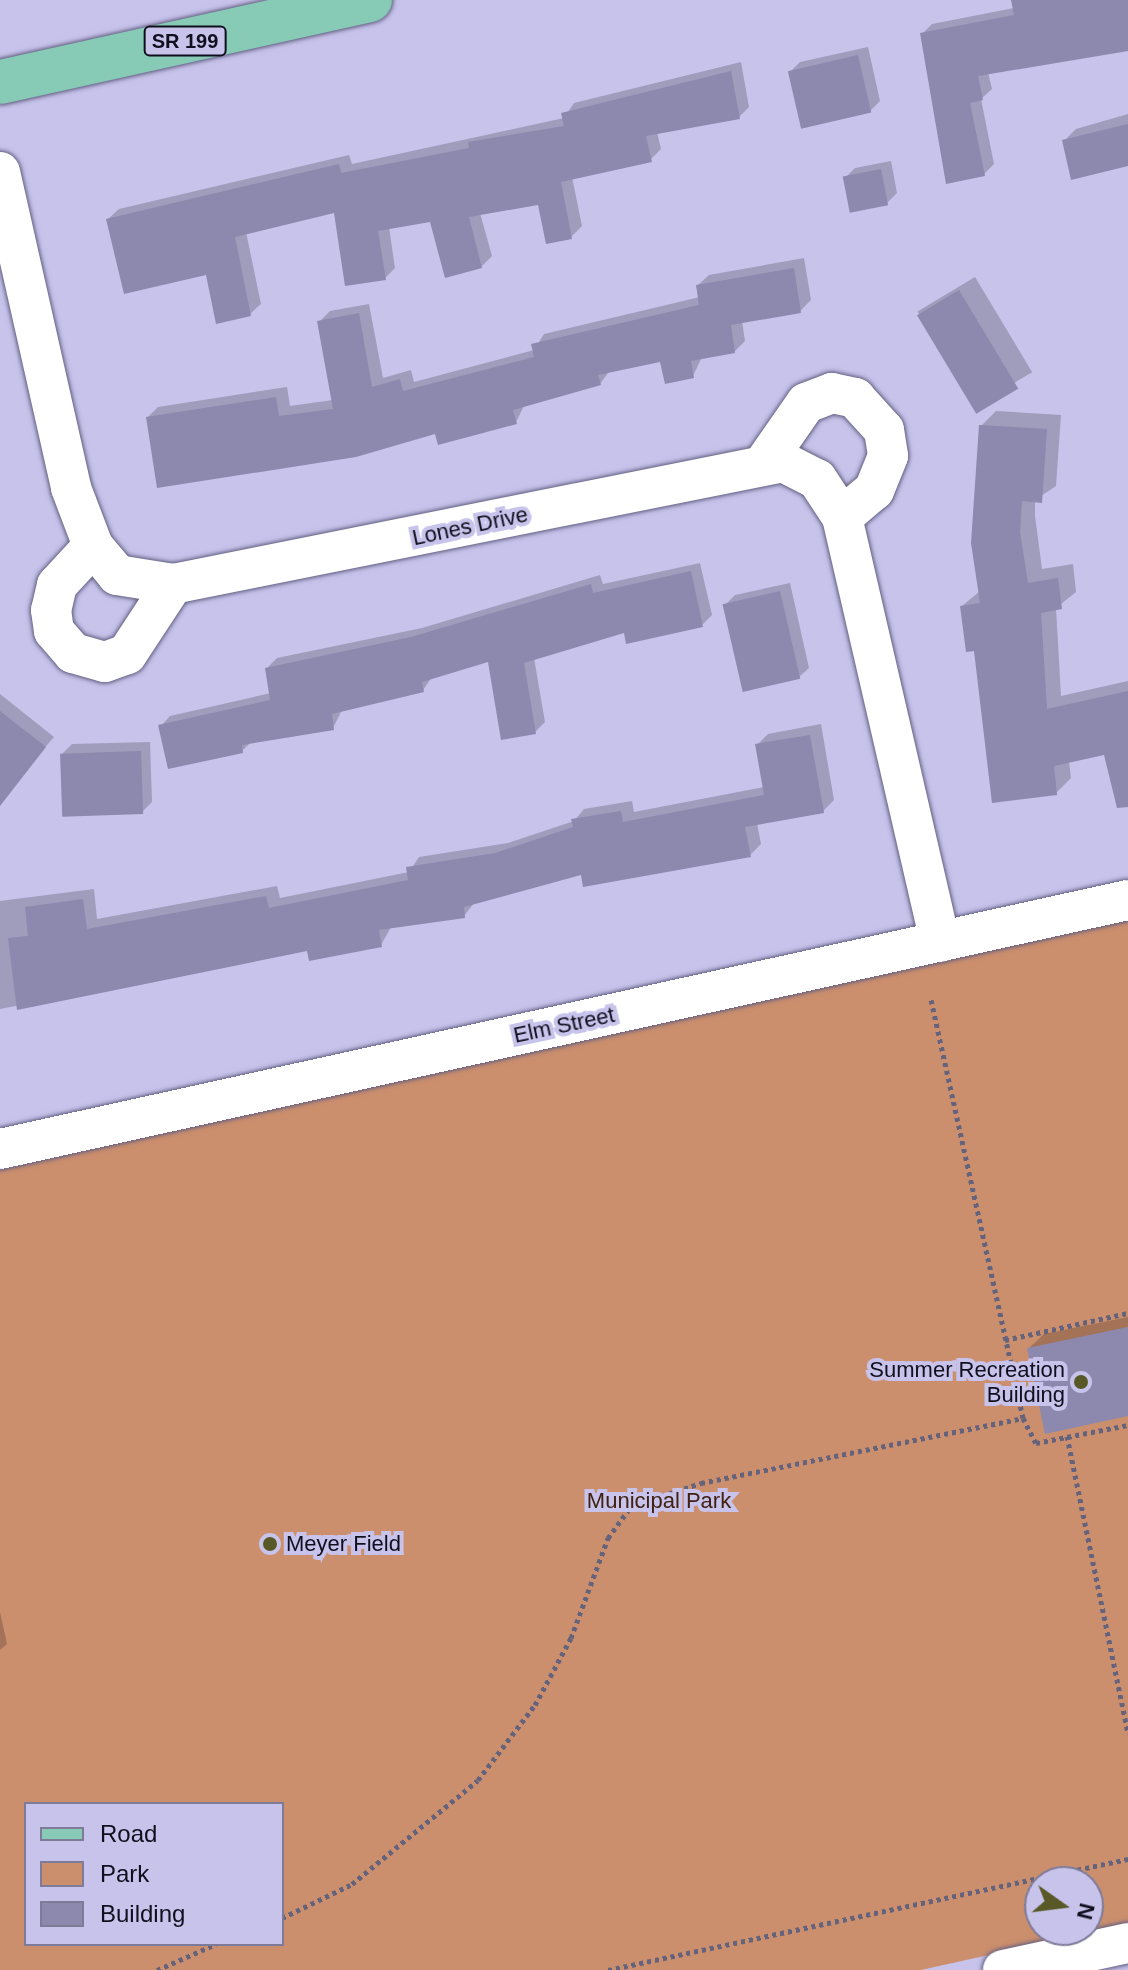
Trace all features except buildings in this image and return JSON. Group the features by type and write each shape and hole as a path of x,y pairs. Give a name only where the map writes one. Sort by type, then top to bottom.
{"main road":[{"name":"SR 199","path":"0,82 370,0"}],"street":[{"name":"Lones Drive","path":"0,172 71,488 93,546 117,575 173,584 765,462 783,462 817,479 842,517 940,942"},
{"path":"765,462 806,403 832,393 855,398 884,430 888,456 874,490 842,517"},
{"path":"93,546 57,585 51,610 54,631 73,653 105,662 127,654 173,584"},
{"name":"Elm Street","path":"0,1149 1128,900"},
{"path":"1003,1970 1128,1943"}],"path":[{"path":"931,998 1023,1418 1036,1443 1128,1425"},
{"path":"1005,1340 1128,1313"},
{"path":"284,1917 352,1884 478,1780 535,1705 571,1638 608,1538 631,1506 701,1483 1023,1418"},
{"path":"1067,1436 1128,1734"},
{"path":"608,1970 1128,1859"},
{"path":"157,1970 211,1946"}],"green space":[{"name":"Municipal Park","path":"1128,913 1128,1924 1104,1929 1104,1866 1024,1866 1024,1946 1029,1946 921,1970 0,1970 0,1170"}],"place":[{"name":"Summer Recreation Building","path":"1081,1382"},
{"name":"Meyer Field","path":"270,1544"}]}
